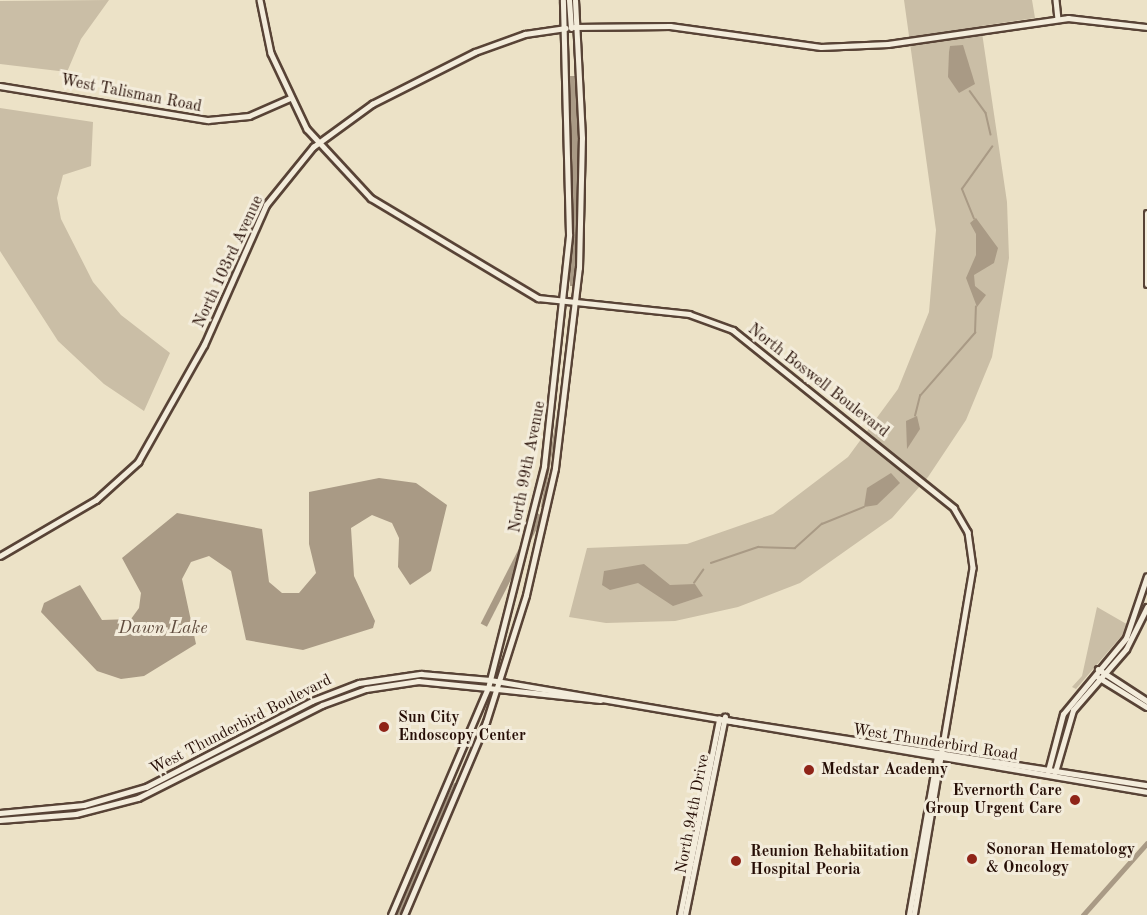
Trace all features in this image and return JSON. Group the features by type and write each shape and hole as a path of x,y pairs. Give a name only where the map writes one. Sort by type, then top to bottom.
{"main road":[{"name":"North 99th Avenue","path":"563,0 571,28"},
{"name":"North 99th Avenue","path":"391,915 492,689 546,515 577,305 582,180 569,0"},
{"name":"North 99th Avenue","path":"404,915 465,782 495,681 544,466 565,303 571,159 571,28 575,0"},
{"path":"1147,213 1147,284"},
{"path":"1051,773 1066,725 1132,627 1147,576"},
{"path":"1051,773 1066,708 1130,643 1147,607"},
{"name":"West Thunderbird Road","path":"495,681 723,720 781,726 1147,792"},
{"name":"West Thunderbird Road","path":"492,689 600,700"},
{"path":"1066,708 1066,725"},
{"name":"West Thunderbird Road","path":"723,720 757,728 937,754"},
{"path":"757,728 781,726"},
{"name":"West Thunderbird Road","path":"1051,773 1147,785"}],"street":[{"name":"North Boswell Boulevard","path":"260,0 272,53 290,98 318,143 353,182 401,218 530,295 577,305 689,314 724,325 954,508 968,532 973,568 937,754 915,896"},
{"path":"1056,0 1058,19"},
{"name":"North 103rd Avenue","path":"0,556 96,500 138,462 204,345 266,205 318,143 372,104 475,52 525,34 630,23 844,47 1058,19 1147,27"},
{"name":"West Talisman Road","path":"0,86 208,120 249,116 290,98"},
{"name":"West Thunderbird Boulevard","path":"0,813 75,807 146,787 312,701 359,683 421,674 495,681"},
{"path":"1099,674 1147,701"},
{"path":"1099,674 1147,707"},
{"name":"West Thunderbird Boulevard","path":"0,820 76,814 138,798 322,705 366,689 418,681 492,689"},
{"name":"North 94th Drive","path":"685,915 685,903 723,720"},
{"path":"909,915 915,896"},
{"path":"914,915 915,896"},
{"name":"North 94th Drive","path":"680,915 685,903"}],"shaded area":[{"path":"109,0 81,39 67,72 0,64 0,1"},
{"path":"904,0 1032,0 1035,18 981,26 1007,202 1009,258 992,357 966,420 928,477 892,518 800,583 738,607 675,621 606,623 569,617 587,548 687,544 773,514 848,457 898,389 929,312 936,230"},
{"path":"0,108 93,122 91,166 63,175 57,198 61,219 93,282 121,315 170,353 144,411 104,384 58,341 0,251"},
{"path":"1097,607 1130,626 1076,689 1072,687 1082,676"}],"water":[{"path":"963,45 975,84 959,93 948,77 949,52 950,46"},
{"path":"570,76 577,76 580,149 576,286 570,286"},
{"path":"976,218 998,248 994,263 974,275 975,286 986,295 977,307 966,278 976,255 976,234 970,223"},
{"path":"917,416 920,429 907,449 906,421"},
{"path":"891,473 900,483 877,505 864,507 867,488"},
{"name":"Dawn Lake","path":"379,478 416,483 447,505 431,571 410,585 398,567 399,538 392,523 372,515 351,528 354,576 375,621 373,628 303,650 246,640 231,571 209,556 191,562 182,579 196,644 144,676 121,679 97,671 41,612 44,603 80,585 102,620 131,619 139,608 141,593 122,558 177,513 262,529 269,582 282,593 299,593 316,573 309,544 309,492"},
{"path":"537,513 543,516 487,627 481,623"},
{"path":"644,564 670,585 695,584 703,596 673,606 638,583 610,590 602,585 604,571"},
{"path":"454,783 460,784 402,915 393,915"}],"waterway":[{"path":"970,91 986,113 991,134"},
{"path":"974,219 962,189 992,147"},
{"path":"915,416 920,396 975,333 976,307"},
{"path":"566,354 569,322"},
{"path":"542,507 559,409"},
{"path":"711,563 758,547 795,548 822,524 864,507"},
{"path":"694,583 703,570"},
{"path":"1083,915 1147,843"}],"place":[{"name":"Sun City Endoscopy Center","path":"384,727"},
{"name":"Medstar Academy","path":"809,770"},
{"name":"Evernorth Care Group Urgent Care","path":"1075,800"},
{"name":"Sonoran Hematology & Oncology","path":"972,859"},
{"name":"Reunion Rehabiitation Hospital Peoria","path":"736,861"}]}
